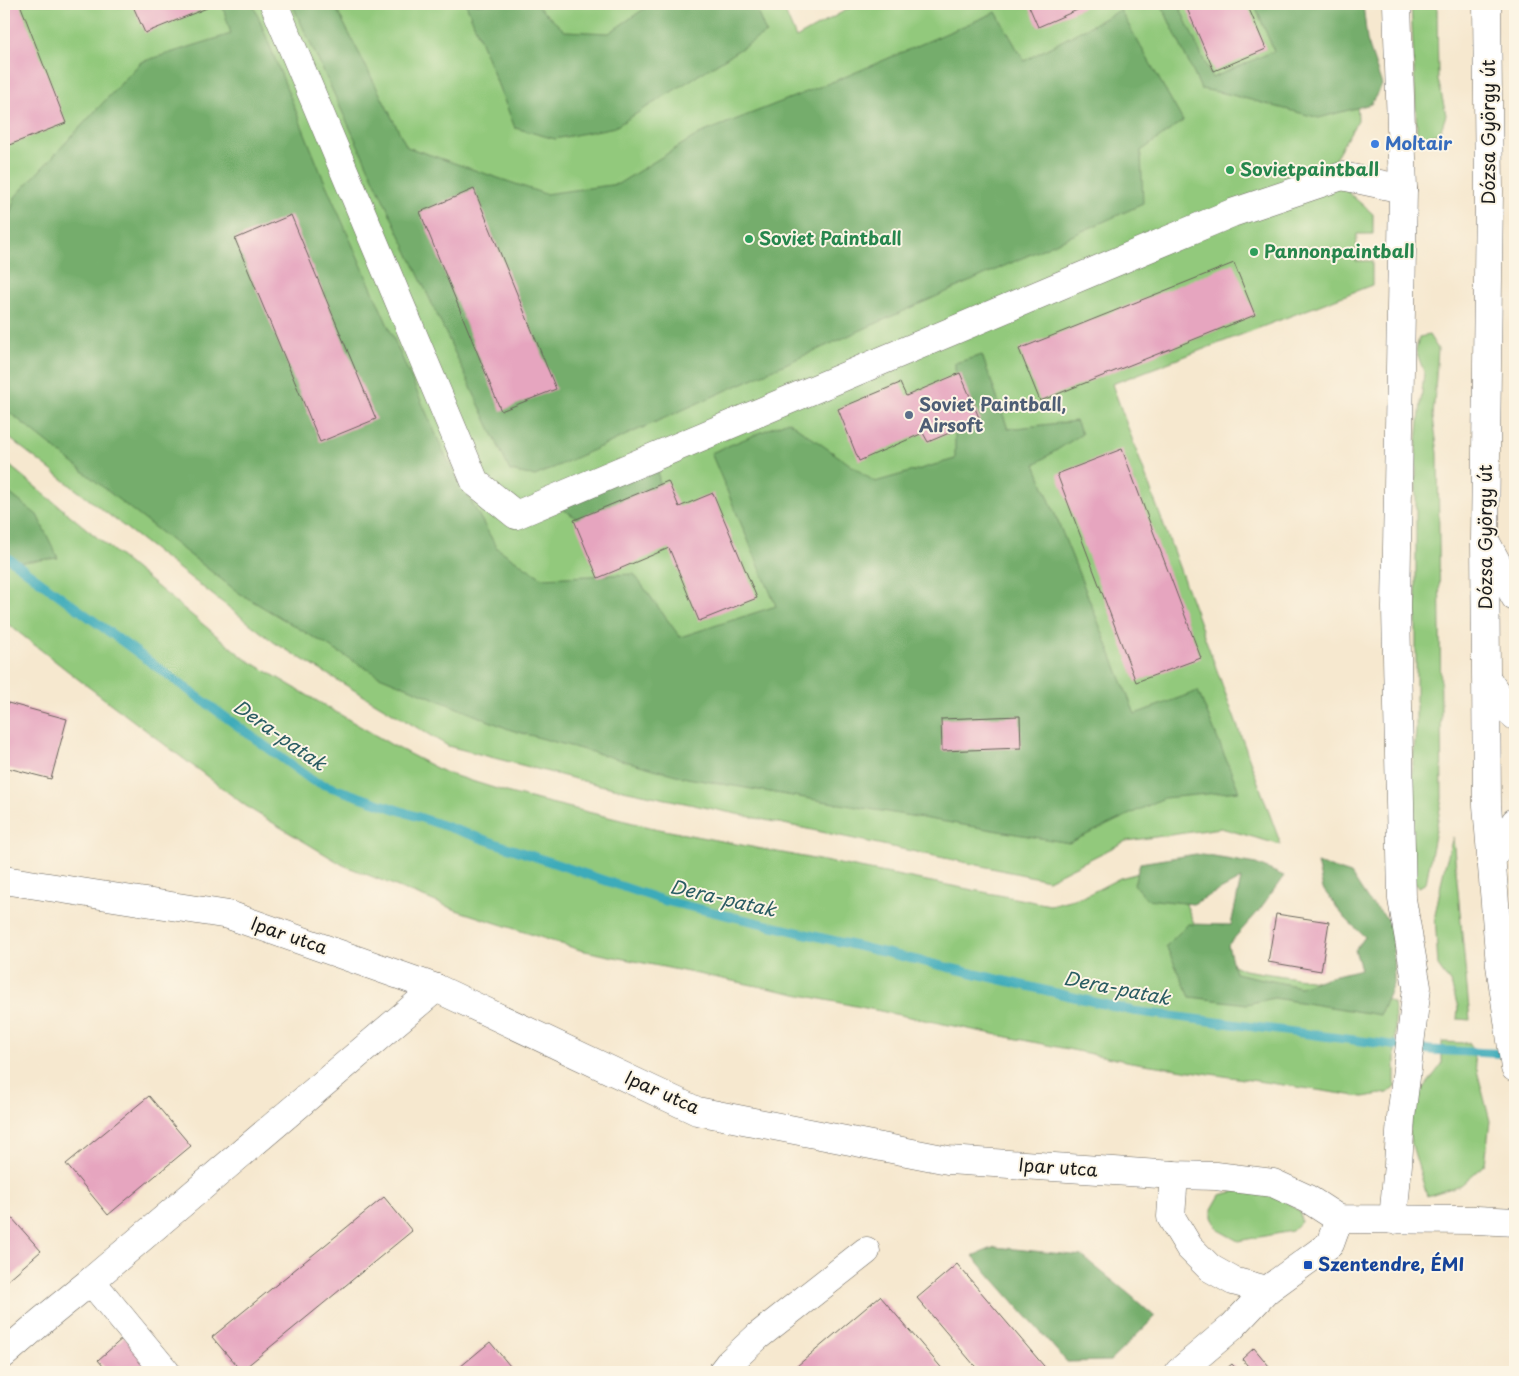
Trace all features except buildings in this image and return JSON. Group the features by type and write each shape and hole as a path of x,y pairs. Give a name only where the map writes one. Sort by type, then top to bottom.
{"main road":[{"path":"274,4 475,482 516,515 1232,213 1342,176 1402,189"},
{"path":"1393,1220 1401,1118 1417,987 1402,899 1396,608 1402,189 1397,4"},
{"name":"Dózsa György út","path":"1487,4 1489,192 1485,540 1487,805 1500,965 1515,1068"},
{"path":"1485,540 1515,597"},
{"path":"1486,732 1512,710 1487,679"},
{"path":"1491,860 1515,822"},
{"name":"Ipar utca","path":"4,880 229,915 436,988 697,1111 948,1160 1174,1175 1216,1176 1272,1183 1308,1199 1339,1219"},
{"path":"4,1354 436,988"},
{"path":"1174,1175 1170,1217 1189,1247 1210,1268 1233,1281 1267,1290"},
{"path":"1179,1372 1232,1327 1267,1290 1330,1244 1339,1219 1515,1222"},
{"path":"1393,1220 1438,1231 1480,1234 1515,1227"},
{"path":"722,1372 758,1336 866,1251"},
{"path":"91,1281 166,1372"}],"green space":[{"path":"4,4 782,4 796,38 857,4 1353,4 1358,120 1335,158 1350,194 1373,214 1373,234 1357,234 1356,261 1372,261 1372,285 1112,384 1281,845 1221,828 1126,841 1048,880 595,784 448,746 275,643 4,434"},
{"path":"222,4 253,4 320,171 444,453 497,548 542,578 634,574 680,637 776,606 711,453 788,421 875,482 955,459 955,363 982,355 1008,429 1076,421 1082,434 1035,464 1135,714 1198,691 1239,791 1164,798 1069,843 687,778 511,730 377,675 239,593 4,408 4,235 15,197 141,62 231,34"},
{"name":"Soviet Paintball","path":"292,4 334,4 407,147 545,194 618,184 699,134 847,76 996,12 1024,61 1120,10 1183,121 1141,151 1143,204 535,476 510,471"},
{"path":"466,4 535,4 565,31 609,33 651,4 754,4 766,33 615,127 555,139 515,128"},
{"path":"1161,4 1178,4 1212,78 1274,51 1254,4 1363,4 1367,40 1382,85 1371,104 1319,118 1228,94 1201,89"},
{"path":"1411,4 1437,4 1438,79 1446,115 1440,133 1427,137 1417,133"},
{"path":"1429,335 1438,349 1433,417 1438,453 1442,798 1426,883 1419,887 1413,882 1410,794 1416,730 1416,452 1424,372 1416,351 1419,337"},
{"path":"639,452 658,471 661,501 600,533 561,508"},
{"path":"4,461 244,658 392,745 446,773 513,794 654,828 1050,905 1085,896 1120,878 1150,870 1173,873 1206,952 1244,970 1369,989 1393,1003 1395,1017 1395,1087 1388,1093 1363,1097 1131,1062 580,950 456,910 343,865 250,809 4,621"},
{"path":"4,489 37,515 58,558 4,564"},
{"path":"1453,837 1470,1020 1457,1019 1458,1007 1451,984 1438,966 1435,915 1444,869"},
{"path":"1196,854 1256,864 1284,876 1257,913 1228,945 1235,973 1300,987 1361,969 1355,950 1365,937 1345,918 1323,889 1317,863 1351,874 1368,900 1393,924 1394,982 1380,1015 1274,998 1247,1004 1190,997 1166,946 1188,924 1231,925 1241,879 1193,904 1146,899 1134,884 1140,863"},
{"path":"1442,1042 1470,1043 1490,1121 1485,1164 1461,1185 1427,1196 1409,1135 1412,1104 1442,1064"},
{"path":"1237,1191 1281,1197 1300,1212 1301,1222 1292,1231 1238,1241 1218,1230 1212,1217 1212,1209 1220,1195"},
{"path":"995,1247 1082,1256 1155,1317 1110,1361 1067,1362 973,1256"}],"waterway":[{"name":"Dera-patak","path":"4,555 313,781 662,900 1133,1011 1430,1050 1510,1054"}],"place":[{"name":"Moltair","path":"1375,144"},
{"name":"Sovietpaintball","path":"1230,170"},
{"name":"Soviet Paintball","path":"749,239"},
{"name":"Pannonpaintball","path":"1254,252"},
{"name":"Soviet Paintball, Airsoft","path":"909,415"},
{"name":"Szentendre, ÉMI","path":"1308,1265"}]}
